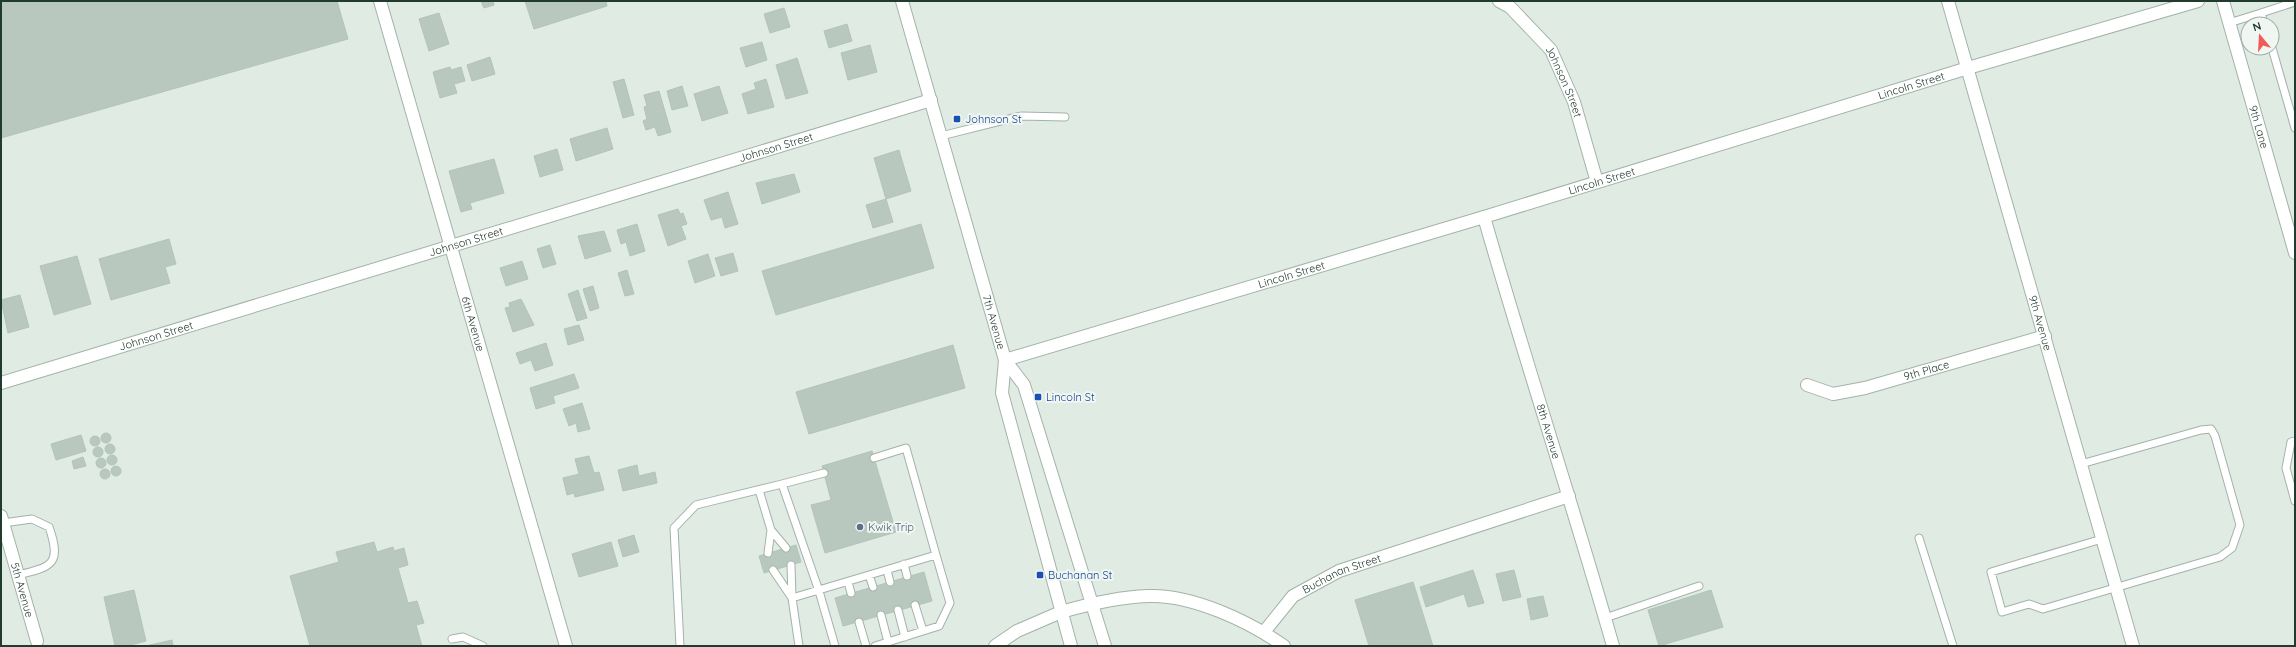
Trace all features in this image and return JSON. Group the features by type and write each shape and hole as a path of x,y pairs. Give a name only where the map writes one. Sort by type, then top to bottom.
{"street":[{"name":"6th Avenue","path":"380,1 566,646"},
{"name":"7th Avenue","path":"902,1 1005,360 1002,393 1071,646"},
{"name":"Johnson Street","path":"1499,1 1512,4 1551,50 1574,102 1597,182"},
{"name":"9th Avenue","path":"1948,1 2133,646"},
{"name":"Lincoln Street","path":"1005,360 1597,182 1968,68 2198,1"},
{"name":"9th Lane","path":"2224,1 2295,253"},
{"name":"Johnson Street","path":"1,383 931,100"},
{"name":"8th Avenue","path":"1484,216 1523,353 1569,496 1613,646"},
{"name":"9th Place","path":"1807,385 1833,394 1865,388 2044,336"},
{"path":"1005,360 1024,386 1105,646"},
{"name":"Buchanan Street","path":"1264,632 1293,596 1319,580 1339,571 1569,496"},
{"name":"5th Avenue","path":"2,519 37,641"},
{"path":"995,646 1018,631 1061,612 1092,603 1149,596 1176,599 1214,610 1264,632 1284,646"}],"lane":[{"path":"2230,22 2295,2"},
{"path":"2274,56 2295,128"},
{"path":"941,136 1021,116 1065,117"},
{"path":"2081,464 2201,430 2211,429 2240,525 2232,548 2220,557 2043,609 2029,604 2002,612 1991,572 2102,538"},
{"path":"2295,441 2291,442 2286,468 2295,501"},
{"path":"874,458 906,448 950,603 939,626 889,644 875,646"},
{"path":"680,646 674,528 696,505 824,473"},
{"path":"782,484 819,591 835,646"},
{"path":"759,490 771,530 786,548"},
{"path":"2,519 32,519 49,527 55,543 54,558 44,569 18,575"},
{"path":"768,553 771,530"},
{"path":"1919,538 1953,646"},
{"path":"792,598 936,555"},
{"path":"904,564 907,576"},
{"path":"791,565 792,598 799,646"},
{"path":"773,570 792,598"},
{"path":"887,570 890,582"},
{"path":"870,575 873,587"},
{"path":"848,582 851,593"},
{"path":"1605,618 1699,586"},
{"path":"915,605 923,631"},
{"path":"898,610 905,637"},
{"path":"881,615 889,644"},
{"path":"859,622 866,646"},
{"path":"452,639 463,637 483,646"}],"building":[{"path":"1,1 337,1 348,39 1,138"},
{"path":"481,1 493,1 494,5 484,8"},
{"path":"525,1 606,1 607,6 534,29"},
{"path":"784,8 790,27 770,33 764,14"},
{"path":"439,13 449,44 429,51 419,19"},
{"path":"847,24 852,41 829,48 824,31"},
{"path":"762,42 767,60 746,67 740,48"},
{"path":"870,45 877,72 848,80 841,53"},
{"path":"490,57 495,74 472,81 467,65"},
{"path":"797,58 808,93 786,99 776,65"},
{"path":"450,67 451,70 461,67 465,81 454,84 457,93 440,98 433,72"},
{"path":"624,79 634,115 623,118 613,82"},
{"path":"766,79 774,107 748,114 742,94 756,89 754,83"},
{"path":"682,86 688,106 672,110 667,91"},
{"path":"719,86 728,113 702,121 694,94"},
{"path":"659,91 671,132 658,136 655,127 646,130 643,121 647,119 644,107 647,106 644,95"},
{"path":"607,128 613,149 576,161 570,139"},
{"path":"557,149 563,170 540,177 534,156"},
{"path":"899,150 911,191 886,199 874,158"},
{"path":"494,159 504,193 470,203 472,209 461,212 449,171"},
{"path":"794,174 800,192 762,204 756,183"},
{"path":"728,192 738,224 725,228 722,217 711,220 704,200"},
{"path":"886,199 893,222 873,228 866,205"},
{"path":"678,209 680,214 683,213 687,224 681,226 686,239 668,246 658,215"},
{"path":"637,224 645,251 630,256 626,242 621,244 617,230"},
{"path":"921,224 934,268 776,315 762,271"},
{"path":"604,231 611,251 585,259 578,236"},
{"path":"169,239 176,264 165,267 170,283 111,300 99,259"},
{"path":"550,245 556,264 543,268 537,249"},
{"path":"733,253 738,271 721,276 715,258"},
{"path":"708,254 715,276 695,283 688,261"},
{"path":"77,256 91,304 54,315 40,266"},
{"path":"522,261 528,279 506,286 500,268"},
{"path":"627,270 634,294 625,296 618,273"},
{"path":"593,286 599,308 590,311 583,289"},
{"path":"578,290 587,318 577,321 568,294"},
{"path":"20,295 29,327 8,333 1,300"},
{"path":"521,299 534,325 513,332 505,308 510,307 509,303"},
{"path":"579,325 584,340 568,345 564,329"},
{"path":"546,343 553,365 535,371 531,360 520,364 516,353"},
{"path":"953,345 965,388 809,434 796,392"},
{"path":"574,374 579,388 553,396 555,403 536,409 530,388"},
{"path":"582,403 590,429 578,432 576,423 569,426 563,409"},
{"path":"106,433 111,438 106,443 101,438"},
{"path":"81,435 86,451 56,460 51,444"},
{"path":"95,436 100,441 95,446 90,441"},
{"path":"110,444 115,449 110,454 105,449"},
{"path":"98,447 103,452 98,457 93,452"},
{"path":"872,451 896,532 825,553 811,505 831,500 822,466"},
{"path":"112,455 117,460 112,465 107,460"},
{"path":"589,456 594,473 599,472 604,490 575,497 574,493 567,495 563,478 579,474 575,459"},
{"path":"83,457 86,466 74,469 72,461"},
{"path":"101,458 106,463 101,468 96,463"},
{"path":"637,465 639,476 655,472 657,483 623,491 618,470"},
{"path":"116,466 121,471 116,476 111,471"},
{"path":"105,469 110,474 105,479 100,474"},
{"path":"634,535 639,552 623,557 618,540"},
{"path":"374,542 377,552 393,547 394,551 404,548 408,565 398,568 408,603 417,601 424,623 416,625 422,646 310,646 290,576 339,562 336,552"},
{"path":"611,542 618,566 579,577 572,554"},
{"path":"796,545 801,562 764,573 759,556"},
{"path":"1473,570 1484,603 1468,607 1464,594 1426,607 1420,587"},
{"path":"1514,570 1521,597 1503,601 1496,574"},
{"path":"924,572 932,601 843,626 835,598"},
{"path":"1413,582 1433,646 1369,646 1355,600"},
{"path":"134,590 146,641 127,646 115,646 104,597"},
{"path":"1711,590 1723,627 1659,646 1648,610"},
{"path":"1543,596 1548,616 1531,620 1527,599"},
{"path":"172,640 173,646 146,646"}],"place":[{"name":"Johnson St","path":"957,119"},
{"name":"Lincoln St","path":"1038,397"},
{"name":"Kwik Trip","path":"860,527"},
{"name":"Buchanan St","path":"1040,575"}]}
